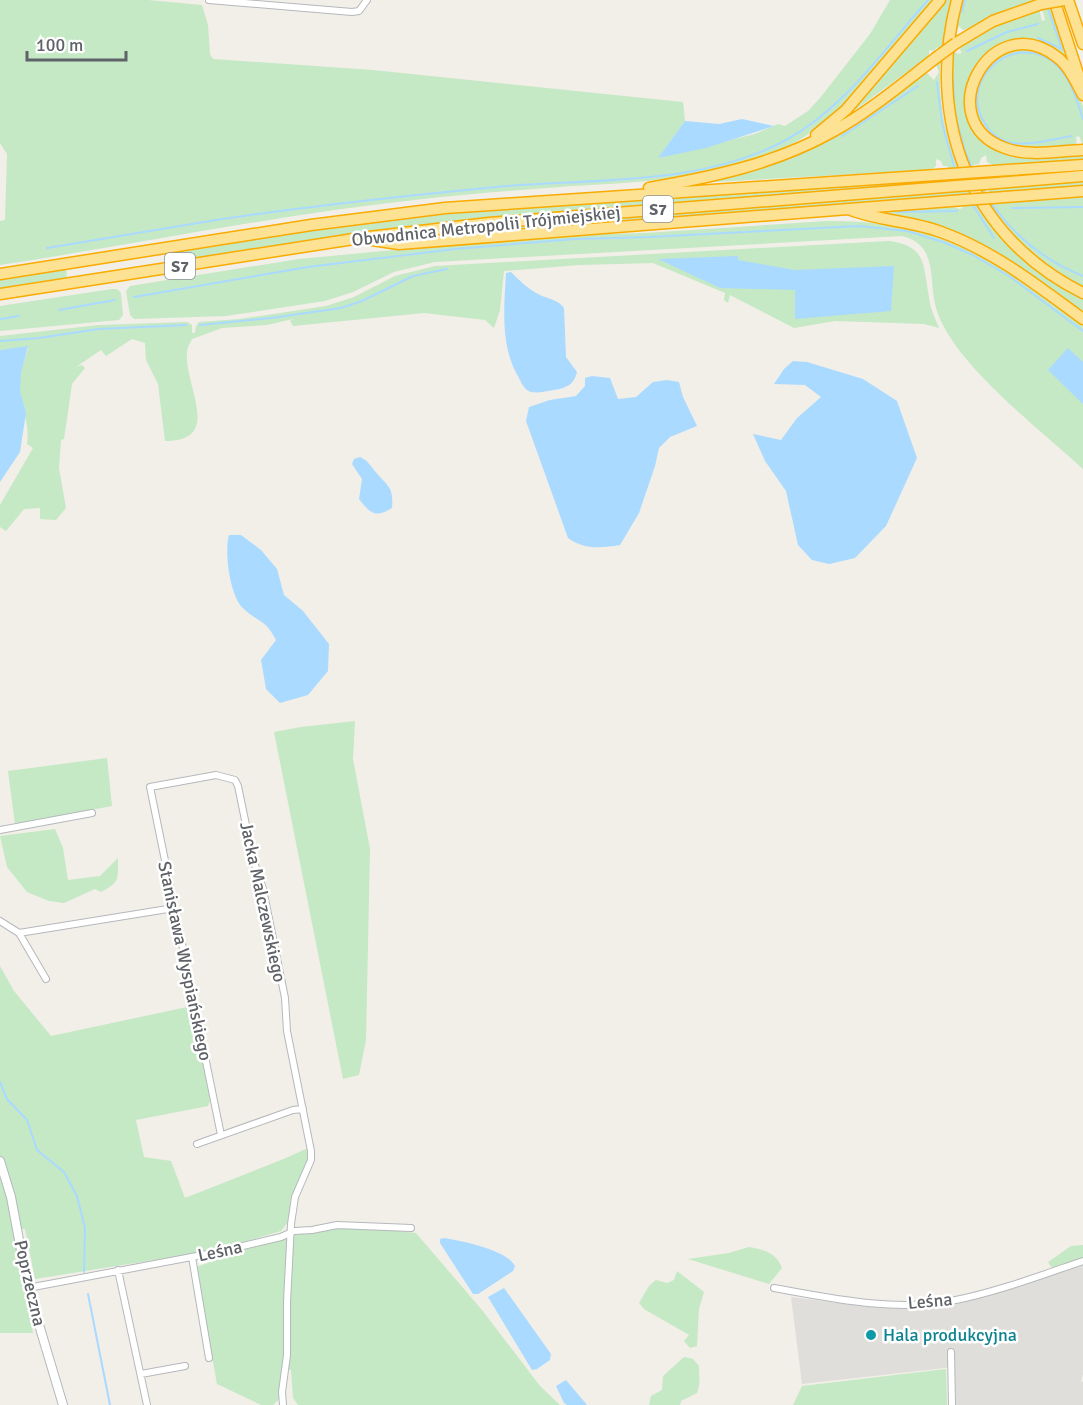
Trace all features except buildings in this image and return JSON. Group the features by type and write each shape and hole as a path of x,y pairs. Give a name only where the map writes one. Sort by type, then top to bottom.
{"highway":[{"path":"793,150 828,126 846,110 940,0"},
{"path":"957,0 948,39 946,93 953,135 969,180 994,221 1015,245 1048,273 1083,293"},
{"path":"1054,0 1083,93"},
{"path":"589,197 714,176 738,170 793,150 852,120 937,57 993,21 1041,4 1064,0"},
{"path":"1068,0 1083,44"},
{"path":"1083,93 1070,71 1058,58 1044,49 1017,45 990,56 979,68 970,96 975,122 984,135 999,146 1018,152 1083,150"},
{"name":"Obwodnica Metropolii Trójmiejskiej","path":"0,274 445,208 1083,165"},
{"name":"Obwodnica Metropolii Trójmiejskiej","path":"0,294 360,238 500,222 1083,176"},
{"path":"360,238 399,244 1083,191"},
{"path":"848,209 868,216 931,228 963,240 1003,262 1083,319"}],"street":[{"path":"211,0 352,12 359,11 367,0"},
{"name":"Jacka Malczewskiego","path":"150,787 216,775 235,780 238,786 263,889 285,998 287,1031 303,1109"},
{"name":"Stanisława Wyspiańskiego","path":"150,787 221,1135"},
{"path":"0,830 92,813"},
{"path":"19,933 174,908"},
{"path":"0,921 19,933 46,979"},
{"path":"197,1144 293,1110 303,1109 311,1160 295,1197 291,1232 283,1405"},
{"name":"Poprzeczna","path":"0,1161 11,1197 28,1288 63,1405"},
{"name":"Leśna","path":"28,1288 192,1257 281,1237 291,1232 337,1225 411,1228"},
{"path":"192,1257 209,1358"},
{"name":"Leśna","path":"774,1288 870,1304 944,1302 1083,1262"},
{"path":"117,1270 147,1405"},
{"path":"951,1352 952,1405"},
{"path":"141,1374 185,1366"}],"shaded area":[{"path":"1083,1265 1083,1374 1081,1381 1083,1382 1083,1405 956,1405 954,1367 802,1384 791,1297 869,1307 944,1308"}],"green space":[{"path":"0,0 148,0 202,5 208,25 210,54 213,59 373,70 683,102 685,121 659,157 755,134 778,124 785,126 808,111 820,98 870,34 890,0 936,0 867,82 828,119 785,148 734,166 707,173 653,180 474,194 363,206 0,265 0,221 5,220 7,154 0,143"},
{"path":"943,0 952,0 944,33 940,68 941,105 948,140 961,173 977,204 998,233 1023,258 1052,281 1083,299 1083,314 988,249 869,212 946,206 399,240 504,228 960,191 535,215 176,262 174,251 335,226 450,212 953,177 947,166 943,166 941,161 936,159 936,166 931,170 714,182 789,158 922,75 927,73 934,80 939,72 936,64 938,47 933,51 929,50 929,56 841,120","holes":["967,205 960,209 950,206"]},
{"path":"961,0 1035,0 1000,12 968,29 963,30 959,26 954,51 958,54 962,53 961,44 988,28 1039,8 1042,21 1045,20 1040,0 1050,0 1070,63 1052,48 1038,43 992,50 980,61 971,76 966,94 985,141 1006,153 1083,152 1083,161 993,165 987,162 986,155 981,158 979,164 972,165 993,204 1083,195 1083,290 1039,262 1013,237 980,190 968,165 953,111 950,82 952,47"},
{"path":"1028,48 1058,62 1080,97 1083,107 1083,146 1079,136 1076,137 1077,147 1018,149 988,135 975,115 976,81 1001,53"},
{"path":"1083,180 1083,189 992,196 988,189"},
{"path":"827,221 903,228 936,237 993,264 1083,326 1083,469 999,394 960,351 945,329 936,308 927,255 922,247 902,236 435,262 394,272 353,292 325,301 226,316 134,319 130,315 126,291 130,286 299,259 574,235 645,233"},
{"path":"888,241 910,247 921,258 930,305 939,328 924,324 835,321 794,328 730,295 728,303 724,300 725,293 653,263 579,265 504,271 500,310 494,328 485,320 424,313 293,326 290,321 293,319 267,325 222,328 192,339 187,350 197,422 193,432 183,439 165,441 158,384 146,360 145,343 132,339 106,356 101,350 76,367 82,365 85,368 72,384 64,439 61,440 59,468 66,508 56,520 40,519 40,508 24,509 6,531 0,527 0,505 33,448 27,444 27,424 20,385 28,348 0,350 0,336 99,325 187,322 192,325 192,333 195,333 199,322 240,319 326,306 354,297 395,276 435,266"},
{"path":"66,268 67,279 0,290 0,278"},
{"path":"117,289 121,293 123,315 119,320 0,331 0,306"},
{"path":"355,721 353,759 370,849 366,1040 359,1075 343,1079 274,732"},
{"path":"107,758 112,806 15,824 8,771"},
{"path":"55,829 63,848 68,880 100,876 118,858 118,875 115,882 101,892 95,889 64,903 49,901 27,892 7,867 0,836"},
{"path":"0,966 14,991 51,1036 192,1006 210,1101 208,1106 136,1120 144,1157 171,1161 185,1198 308,1148 307,1162 296,1188 287,1223 281,1231 217,1250 35,1279 25,1229 15,1228 33,1333 0,1333"},
{"path":"353,1226 416,1233 482,1310 540,1386 560,1405 298,1405 293,1398 291,1370 284,1368 280,1398 273,1405 261,1405 217,1384 196,1267 273,1240 294,1237 293,1231 305,1227"},
{"path":"1083,1245 1083,1258 1052,1268 1048,1262 1071,1246"},
{"path":"749,1247 773,1255 782,1268 769,1284 688,1259 729,1253"},
{"path":"677,1271 704,1292 699,1309 697,1346 690,1348 684,1341 689,1335 644,1309 639,1303 649,1286 656,1280 667,1283 674,1280"},
{"path":"684,1357 693,1359 699,1366 697,1393 681,1401 680,1405 649,1405 651,1396 662,1390 663,1376"},
{"path":"946,1369 947,1405 793,1405 802,1386"}],"water":[{"path":"742,119 774,126 706,148 658,158 685,121 719,124"},
{"path":"738,256 738,260 795,270 894,266 891,311 795,319 795,290 720,288 658,259"},
{"path":"511,272 530,289 556,301 564,308 566,357 577,372 572,383 566,387 540,392 527,390 513,366 506,340 504,313 506,273"},
{"path":"28,346 21,373 20,391 26,413 20,452 0,482 0,350"},
{"path":"1068,348 1083,362 1083,404 1048,370"},
{"path":"793,361 807,362 863,379 897,401 917,458 886,526 855,558 829,564 812,560 798,545 786,491 765,461 753,434 781,440 797,418 821,397 805,385 774,384 784,369"},
{"path":"592,376 610,378 618,399 636,397 653,382 667,380 679,382 683,397 697,426 670,437 659,448 639,513 620,545 587,546 568,538 526,421 529,407 550,400 576,396 585,386 585,378"},
{"path":"360,457 368,462 389,487 392,495 392,508 377,514 370,511 359,499 362,479 352,464 354,459"},
{"path":"229,535 241,535 261,550 277,569 284,595 303,611 329,644 328,671 308,695 280,703 266,689 261,660 276,640 265,624 248,613 238,602 228,562"},
{"path":"440,1239 483,1247 503,1255 515,1266 513,1271 478,1294 473,1294 440,1243"},
{"path":"504,1288 551,1354 550,1360 537,1369 532,1370 488,1297"},
{"path":"566,1380 587,1405 564,1403 556,1386"}],"waterway":[{"path":"47,248 216,220 321,206 496,187 644,178 717,166 752,155 786,140 827,112 863,76 928,0"},
{"path":"962,12 965,0"},
{"path":"1038,38 1062,49 1047,6"},
{"path":"967,51 1007,32 1038,24"},
{"path":"1072,136 1024,144 1004,141 997,137 984,122 978,106 978,90 984,76 994,64 1007,56 1022,53 1038,54 1053,62 1064,74 1083,119"},
{"path":"953,79 954,97"},
{"path":"937,82 942,123 955,170"},
{"path":"842,136 918,86"},
{"path":"956,118 966,154 973,169"},
{"path":"990,201 1009,225 1031,246 1056,263 1083,276"},
{"path":"971,202 994,238"},
{"path":"1012,208 1083,207"},
{"path":"898,212 957,211"},
{"path":"134,297 308,267 455,249 575,239 859,226 907,231 943,242 971,254 1009,276 1083,331"},
{"path":"200,325 341,308 362,301 413,276 447,269"},
{"path":"59,310 115,300"},
{"path":"1,319 19,316"},
{"path":"0,341 99,329 186,325"},
{"path":"0,1082 7,1099 27,1120 37,1150 64,1172 77,1196 85,1228 84,1272"},
{"path":"88,1294 110,1405"}],"place":[{"name":"Hala produkcyjna","path":"871,1335"}]}
